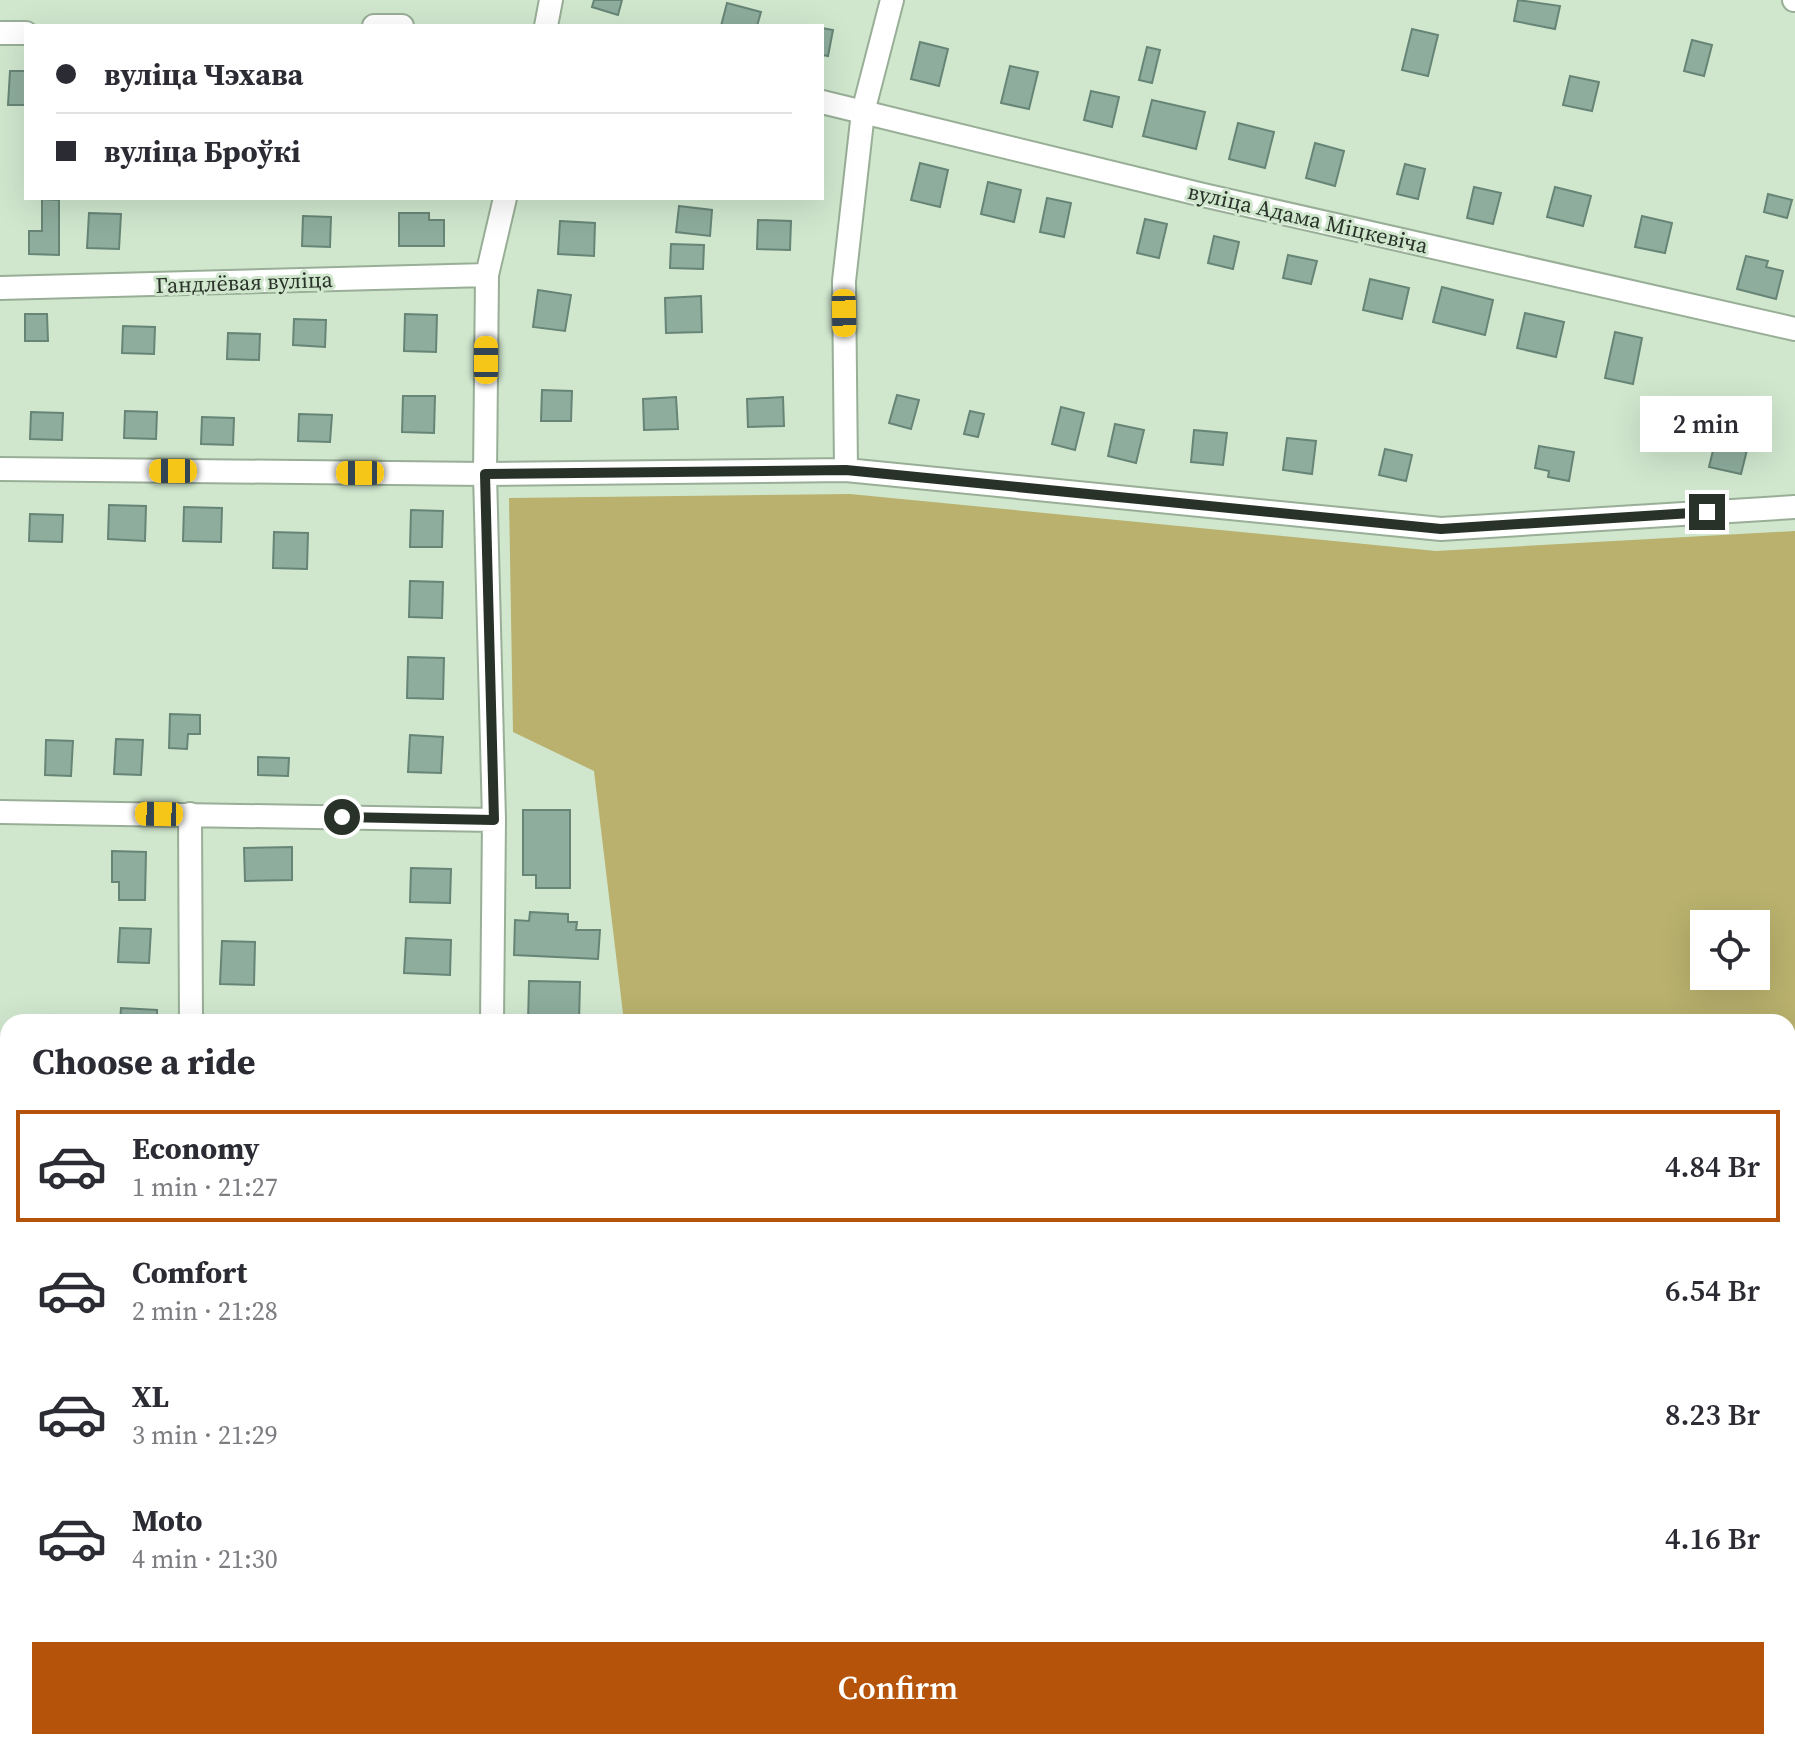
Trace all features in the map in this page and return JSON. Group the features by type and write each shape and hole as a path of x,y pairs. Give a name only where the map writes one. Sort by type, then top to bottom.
{"street":[{"path":"546,24 551,0"},
{"path":"846,470 844,281 863,112 892,0"},
{"path":"0,33 24,33"},
{"name":"вуліца Адама Міцкевіча","path":"824,102 1203,195 1795,329"},
{"path":"492,1014 494,820 485,474 487,275 505,200"},
{"name":"Гандлёвая вуліца","path":"0,288 487,275"},
{"path":"0,469 485,474 846,470 1441,529 1795,507"},
{"path":"0,812 494,820"},
{"path":"190,814 191,1014"}],"shaded area":[{"path":"850,494 1436,551 1795,531 1795,1014 623,1014 594,771 513,732 509,498"}],"building":[{"path":"594,0 622,0 618,15 592,7"},
{"path":"1518,0 1560,6 1555,29 1514,21"},
{"path":"727,3 761,12 758,24 722,24"},
{"path":"824,28 833,30 828,56 824,55"},
{"path":"1412,29 1438,35 1428,76 1402,70"},
{"path":"1692,40 1712,45 1704,76 1684,71"},
{"path":"920,42 948,49 939,86 911,79"},
{"path":"1147,47 1160,50 1152,83 1139,80"},
{"path":"1010,66 1038,72 1029,109 1001,103"},
{"path":"10,71 24,71 24,105 8,105"},
{"path":"1570,76 1599,82 1592,111 1563,105"},
{"path":"1091,91 1119,97 1112,127 1084,120"},
{"path":"1152,100 1205,112 1196,149 1143,136"},
{"path":"1238,123 1274,132 1265,168 1229,159"},
{"path":"1315,143 1344,151 1335,186 1306,178"},
{"path":"920,163 948,170 940,207 911,200"},
{"path":"1405,164 1425,169 1418,199 1397,194"},
{"path":"988,182 1021,190 1014,222 981,214"},
{"path":"1474,187 1501,193 1493,224 1467,218"},
{"path":"1555,187 1591,196 1583,226 1547,217"},
{"path":"1768,194 1792,200 1787,218 1764,212"},
{"path":"1047,198 1071,203 1064,237 1040,232"},
{"path":"42,200 59,200 59,255 29,254 29,231 42,231"},
{"path":"679,206 712,210 710,236 676,232"},
{"path":"89,213 121,214 119,249 87,248"},
{"path":"399,213 429,213 429,220 444,220 444,246 399,246"},
{"path":"303,216 331,217 330,247 302,246"},
{"path":"1642,216 1672,223 1665,253 1635,247"},
{"path":"1145,219 1167,224 1159,258 1137,253"},
{"path":"758,220 791,221 790,250 757,249"},
{"path":"560,221 595,223 594,256 558,254"},
{"path":"1214,236 1239,242 1233,269 1208,263"},
{"path":"671,244 704,245 703,269 670,268"},
{"path":"1288,255 1317,261 1311,284 1283,278"},
{"path":"1746,256 1768,261 1766,267 1783,271 1776,299 1737,289"},
{"path":"1370,279 1409,288 1402,319 1363,310"},
{"path":"1442,287 1493,300 1485,335 1433,322"},
{"path":"538,290 571,295 565,331 533,327"},
{"path":"701,296 702,332 666,333 665,298"},
{"path":"1525,313 1564,322 1556,357 1517,348"},
{"path":"25,314 47,314 48,341 25,341"},
{"path":"405,314 437,315 436,352 404,351"},
{"path":"294,319 326,320 325,347 293,345"},
{"path":"123,326 155,327 154,354 122,353"},
{"path":"1615,332 1642,338 1633,384 1605,378"},
{"path":"228,333 260,334 259,360 227,359"},
{"path":"542,390 572,391 571,421 541,421"},
{"path":"897,395 919,400 911,429 889,423"},
{"path":"403,396 435,396 434,433 402,432"},
{"path":"676,397 678,429 644,430 643,399"},
{"path":"783,397 784,426 748,427 747,399"},
{"path":"1061,407 1084,413 1075,450 1052,444"},
{"path":"125,411 157,412 156,439 124,438"},
{"path":"970,411 984,414 978,437 964,434"},
{"path":"31,412 63,413 62,440 30,439"},
{"path":"299,414 332,415 330,442 298,441"},
{"path":"202,417 234,418 233,445 201,444"},
{"path":"1115,424 1144,430 1136,463 1108,456"},
{"path":"1194,430 1227,433 1223,465 1191,462"},
{"path":"1717,434 1749,442 1741,474 1709,467"},
{"path":"1287,438 1316,441 1312,474 1283,470"},
{"path":"1539,446 1574,452 1569,481 1548,477 1549,471 1535,468"},
{"path":"1385,449 1412,455 1406,481 1379,475"},
{"path":"109,505 146,506 145,541 108,539"},
{"path":"184,507 222,508 221,542 183,541"},
{"path":"411,510 443,511 442,547 410,547"},
{"path":"30,514 63,515 62,542 29,541"},
{"path":"274,532 308,533 307,569 273,568"},
{"path":"410,581 443,582 442,618 409,617"},
{"path":"408,657 444,658 443,699 407,698"},
{"path":"170,714 200,715 200,734 188,734 187,749 169,748"},
{"path":"410,735 443,737 441,773 408,772"},
{"path":"116,739 143,740 141,775 114,774"},
{"path":"46,740 73,741 71,776 45,775"},
{"path":"258,757 289,758 288,776 258,775"},
{"path":"523,810 570,810 570,888 536,888 536,875 523,875"},
{"path":"292,847 292,880 245,881 244,848"},
{"path":"112,851 146,852 145,900 119,900 119,882 112,882"},
{"path":"411,868 451,869 450,903 410,902"},
{"path":"530,912 568,914 568,922 577,922 576,930 600,930 598,959 514,955 515,920 529,921"},
{"path":"120,928 151,929 149,963 118,962"},
{"path":"406,938 451,940 450,975 404,973"},
{"path":"222,941 255,942 254,985 220,984"},
{"path":"529,981 580,982 579,1014 528,1014"},
{"path":"121,1008 157,1010 157,1014 121,1014"}],"route":[{"path":"342,817 494,820 485,474 846,470 1441,529 1707,512"}]}
